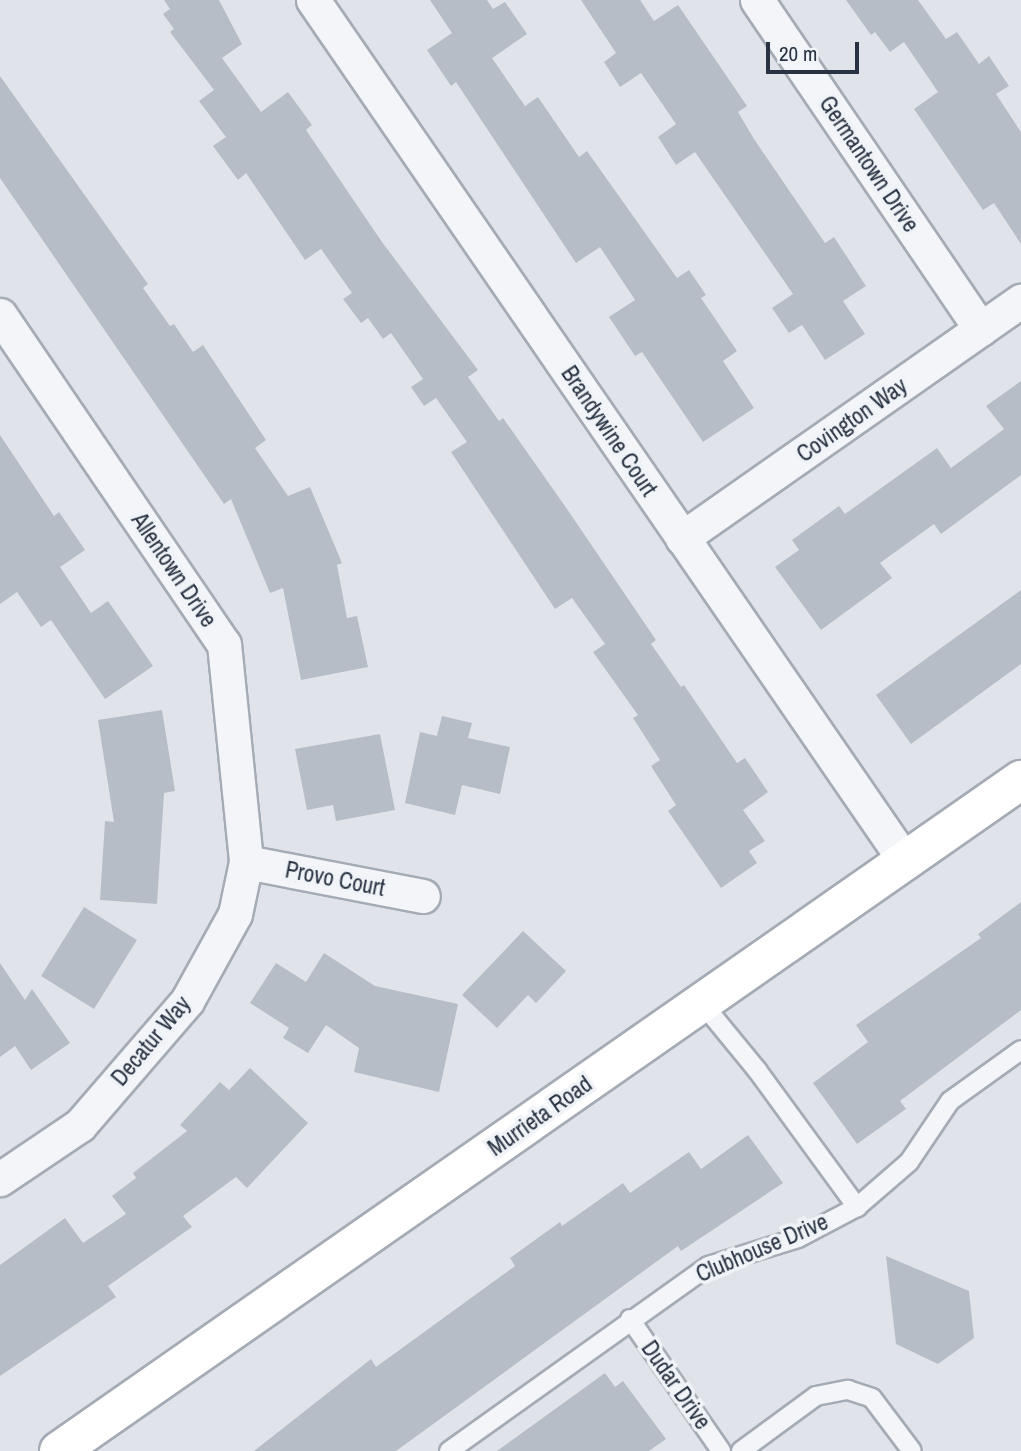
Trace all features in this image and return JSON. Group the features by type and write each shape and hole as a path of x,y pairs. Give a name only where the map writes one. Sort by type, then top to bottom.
{"main road":[{"name":"Murrieta Road","path":"59,1451 1021,780"}],"street":[{"name":"Brandywine Court","path":"313,0 905,861"},
{"name":"Germantown Drive","path":"757,0 981,329"},
{"name":"Covington Way","path":"682,538 1021,301"},
{"name":"Allentown Drive","path":"0,315 224,643 246,862"},
{"name":"Provo Court","path":"246,862 423,896"},
{"name":"Decatur Way","path":"0,1179 80,1125 187,1001 235,914 246,862"}],"lane":[{"path":"702,1003 757,1070 857,1207"},
{"name":"Clubhouse Drive","path":"449,1451 630,1319 708,1266 798,1238 857,1207 909,1162 950,1101 1021,1050"},
{"name":"Dudar Drive","path":"630,1319 721,1451"},
{"path":"741,1451 816,1396 848,1390 872,1398 912,1451"}],"building":[{"path":"164,0 219,0 242,44 222,58 261,112 288,92 312,125 306,130 382,242 478,370 468,377 499,421 503,418 656,640 651,644 681,687 684,685 737,763 745,758 768,792 743,810 765,841 749,851 757,863 721,888 668,811 676,805 651,766 660,760 633,718 638,715 593,652 605,644 572,598 555,609 451,452 467,442 436,398 424,406 411,387 423,379 391,333 383,339 368,318 361,323 343,299 352,293 321,249 305,260 246,173 238,180 213,146 226,137 199,101 214,90 170,32 174,29 163,14 170,9"},
{"path":"430,0 487,0 493,9 505,2 527,34 492,58 525,106 538,97 579,157 587,151 677,278 689,270 706,295 701,298 737,351 723,361 754,408 703,442 642,352 635,356 609,317 635,300 600,247 576,263 456,82 451,86 427,50 452,33"},
{"path":"581,0 640,0 654,21 678,5 747,106 738,112 754,139 825,243 834,237 866,286 843,301 865,334 825,360 802,325 789,333 772,308 793,294 695,152 676,165 658,137 676,124 641,73 620,87 604,62 616,53"},
{"path":"846,0 918,0 946,39 957,32 979,64 989,56 1009,86 996,94 1021,132 1021,244 994,203 983,210 914,109 938,92 904,42 890,52 875,32 871,35"},
{"path":"0,76 148,284 143,288 170,326 174,324 193,352 203,345 266,440 255,448 288,496 310,487 342,563 337,565 347,618 357,616 368,667 301,680 283,588 270,593 231,499 224,504 0,178"},
{"path":"1021,381 1021,475 941,534 934,524 880,563 892,578 821,630 775,567 799,550 792,540 839,506 845,514 937,448 951,468 1004,429 986,406"},
{"path":"0,435 54,516 59,512 85,550 60,567 91,613 108,601 153,666 105,699 51,620 41,627 17,592 0,604"},
{"path":"1021,590 1021,664 911,744 876,695"},
{"path":"162,710 175,791 164,793 157,904 100,900 105,821 114,822 98,720"},
{"path":"442,716 472,723 468,738 510,747 500,794 462,785 455,815 405,803 420,732 437,736"},
{"path":"380,734 395,810 336,821 333,805 307,810 295,749"},
{"path":"1021,902 1021,1010 900,1101 906,1109 857,1144 813,1083 868,1042 856,1025 981,938 978,934"},
{"path":"84,907 137,940 94,1009 41,976"},
{"path":"523,931 566,971 536,1003 528,995 497,1028 462,995"},
{"path":"324,953 375,986 458,1004 439,1092 354,1072 359,1048 326,1025 308,1053 283,1038 289,1028 250,1003 276,963 306,982"},
{"path":"0,963 25,1000 32,989 70,1043 31,1070 15,1046 0,1057"},
{"path":"250,1068 308,1123 247,1188 236,1177 183,1216 192,1227 108,1286 116,1297 0,1376 0,1265 65,1218 83,1243 126,1214 112,1196 136,1178 133,1173 187,1131 180,1125 220,1082 229,1090"},
{"path":"748,1135 783,1183 681,1251 678,1246 396,1451 254,1451 371,1359 376,1367 515,1266 510,1258 560,1222 562,1226 623,1183 630,1193 689,1152 701,1169"},
{"path":"886,1256 969,1291 974,1338 938,1364 896,1344"},
{"path":"605,1373 615,1387 623,1381 666,1439 649,1451 497,1451"}]}
